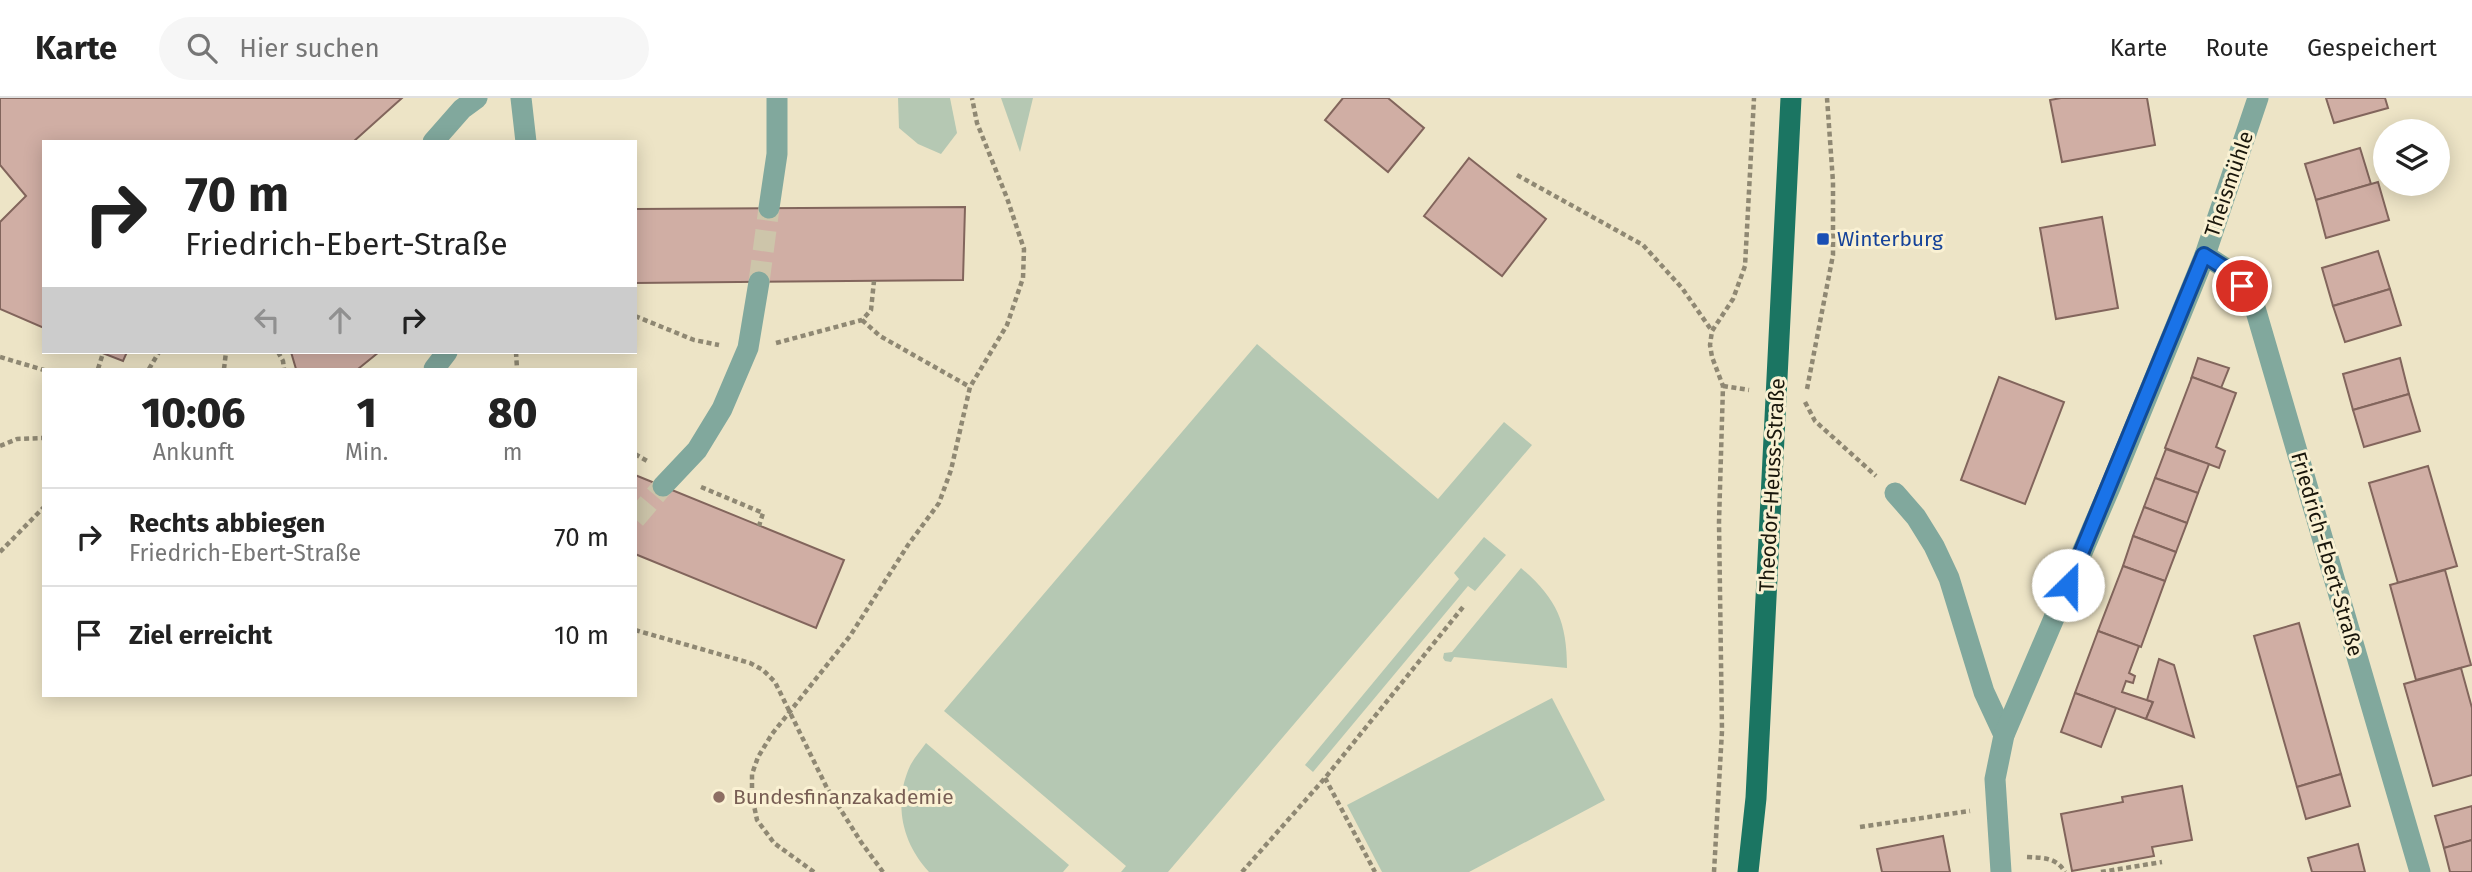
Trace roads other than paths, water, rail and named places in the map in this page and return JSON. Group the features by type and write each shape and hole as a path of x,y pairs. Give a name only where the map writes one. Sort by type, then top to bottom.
{"main road":[{"name":"Theodor-Heuss-Straße","path":"1748,872 1756,798 1791,98"}],"street":[{"path":"434,140 462,109 477,98"},
{"path":"521,98 526,140"},
{"path":"769,208 777,154 777,98"},
{"name":"Theismühle","path":"2004,735 2111,485 2204,255 2259,98"},
{"name":"Friedrich-Ebert-Straße","path":"2204,255 2231,272 2253,301 2420,872"},
{"path":"668,480 697,450 722,409 748,348 759,282"},
{"path":"435,368 445,354"},
{"path":"1895,493 1916,517 1949,578 1984,692 2004,735 1995,779 2001,872"}],"tunnel":[{"path":"759,282 769,208"},
{"path":"637,517 663,486"}],"place":[{"name":"Winterburg","path":"1823,239"},
{"name":"Bundesfinanzakademie","path":"719,797"}]}
